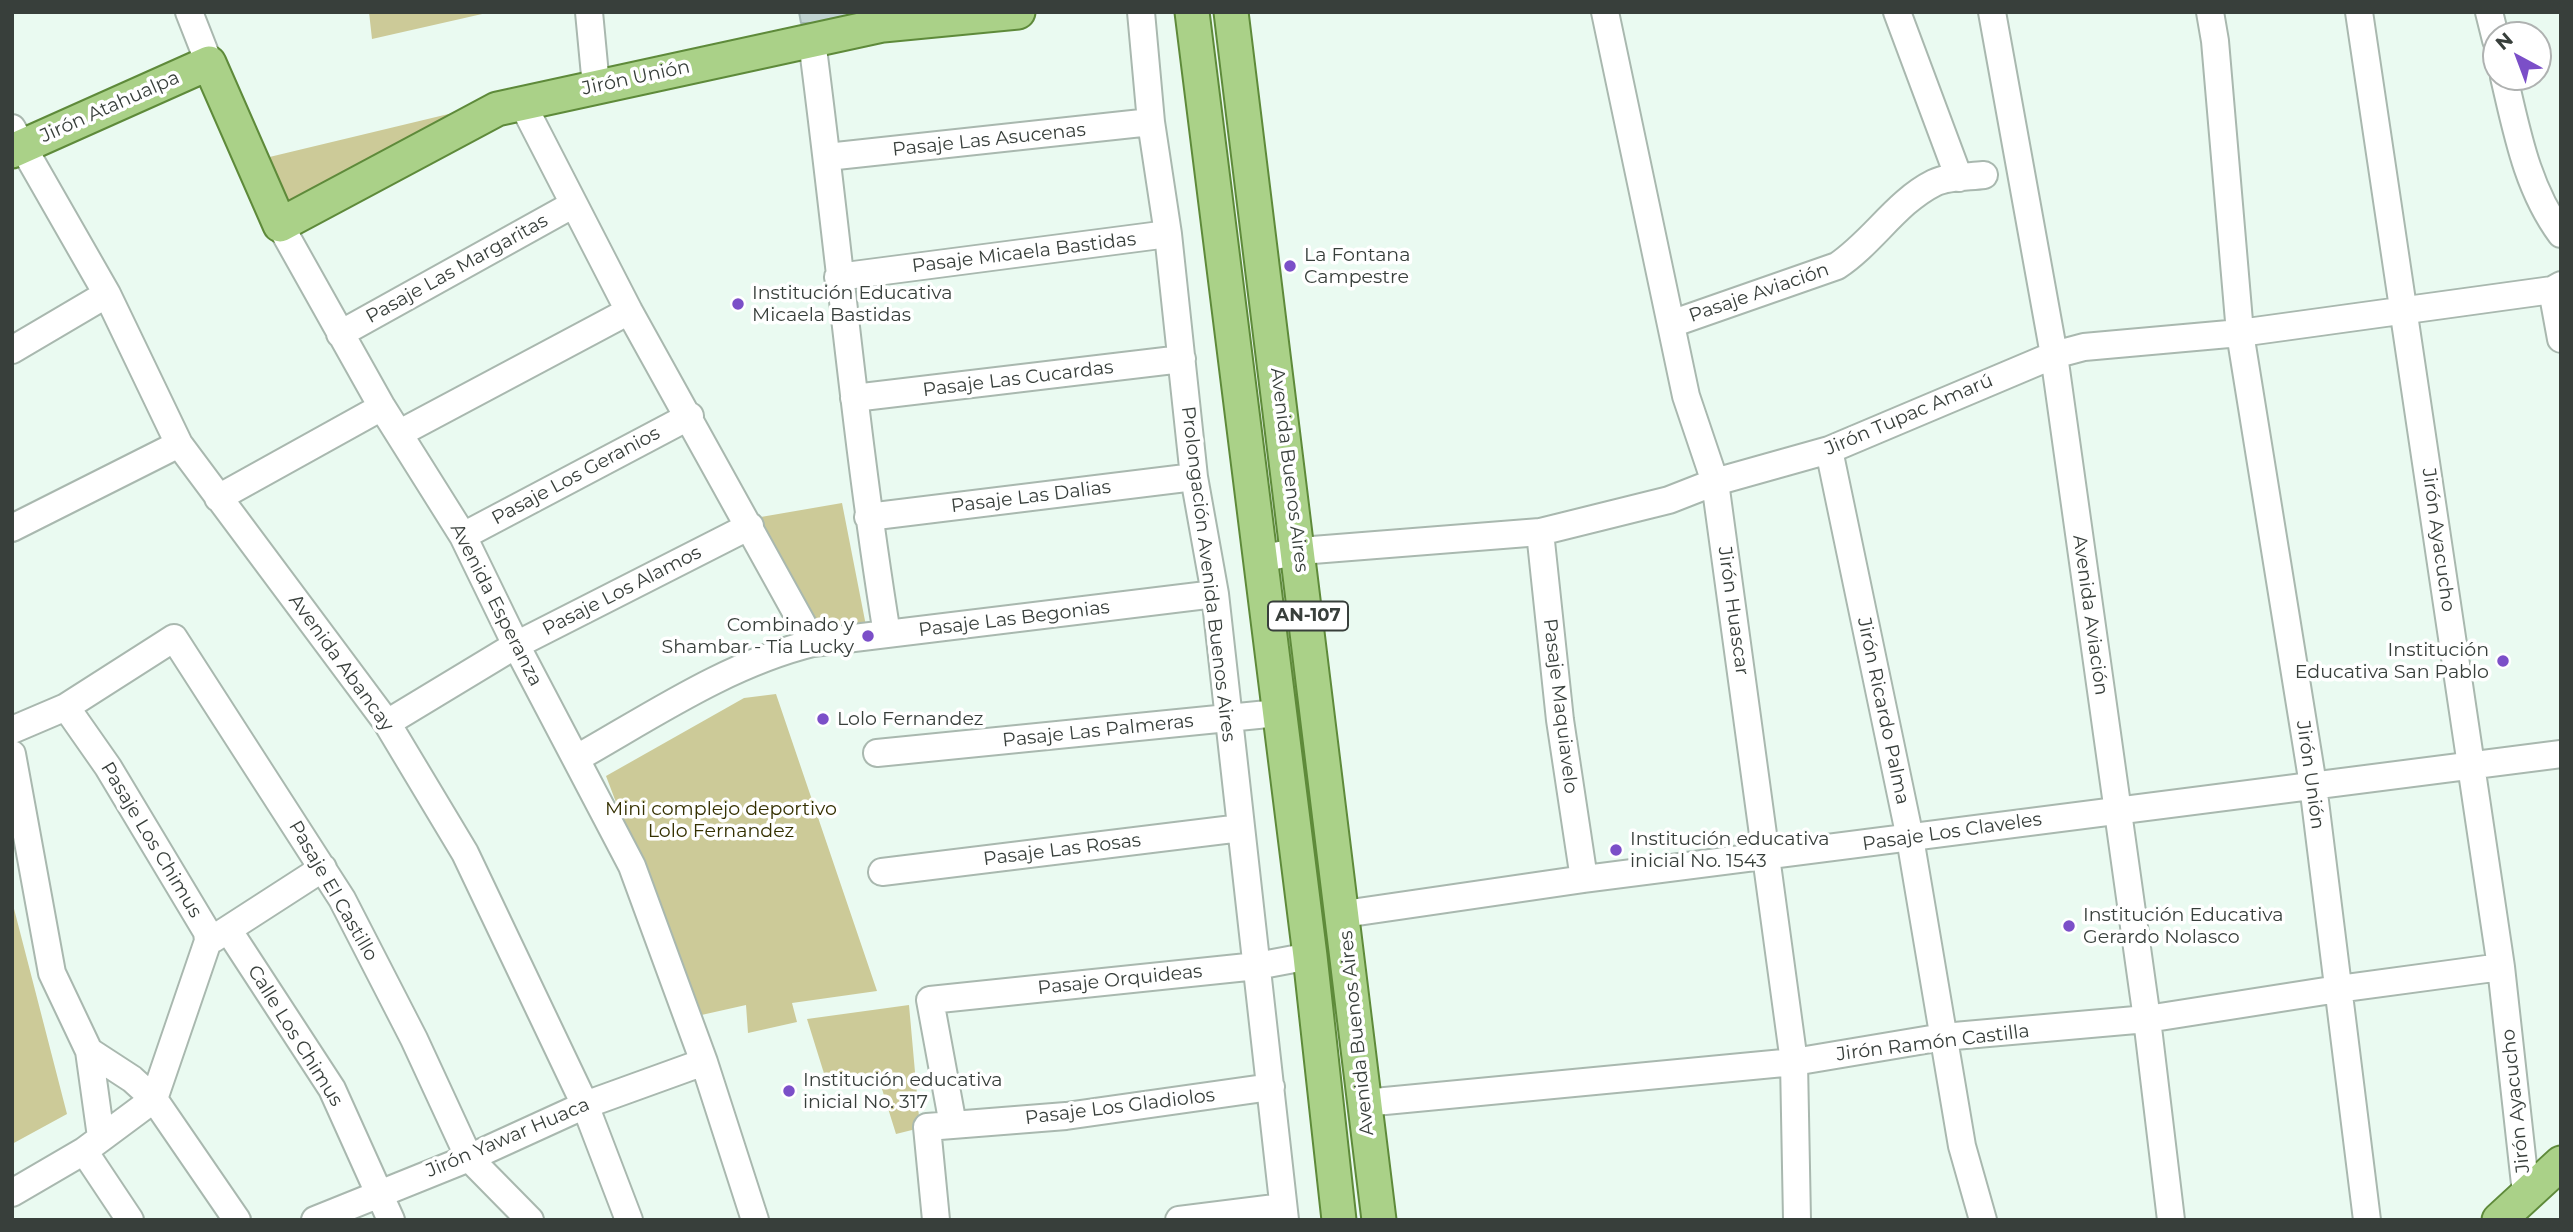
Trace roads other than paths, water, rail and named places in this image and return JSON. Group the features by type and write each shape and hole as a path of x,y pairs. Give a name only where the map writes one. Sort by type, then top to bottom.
{"main road":[{"name":"Jirón Unión","path":"280,225 497,109 812,41 882,19 1018,12"},
{"name":"Avenida Buenos Aires","path":"1192,12 1310,956 1339,1220"},
{"name":"Avenida Buenos Aires","path":"1231,12 1300,551 1379,1220"},
{"name":"Jirón Atahualpa","path":"15,142 209,63"},
{"name":"Avenida Esperanza","path":"209,63 280,225"},
{"path":"2499,1220 2561,1163"}],"street":[{"name":"Avenida Esperanza","path":"190,12 209,63"},
{"path":"589,12 596,86"},
{"name":"Prolongación Avenida Buenos Aires","path":"1141,12 1151,122 1168,234 1194,477 1215,594 1284,1213"},
{"name":"Jirón Huascar","path":"1605,12 1686,396 1715,482 1794,1062 1797,1220"},
{"name":"Pasaje Aviación","path":"1671,324 1837,266 1854,255 1908,201 1936,182 1971,176 1897,12"},
{"name":"Avenida Aviación","path":"1992,12 2054,355 2147,1019 2171,1220"},
{"name":"Jirón Unión","path":"2210,12 2215,41 2240,333 2313,785 2367,1220"},
{"name":"Jirón Ayacucho","path":"2359,12 2406,309 2501,967 2526,1193"},
{"path":"812,41 868,517 887,634"},
{"path":"2507,91 2523,159 2547,215 2561,234"},
{"path":"522,103 629,311 690,416 813,643"},
{"name":"Pasaje Las Asucenas","path":"827,157 1151,122"},
{"name":"Avenida Abancay","path":"15,142 107,294 179,443 387,723 465,853 585,1104 629,1220"},
{"name":"Pasaje Las Margaritas","path":"340,334 574,204"},
{"name":"Avenida Esperanza","path":"280,225 382,407 463,536 516,645 632,866 704,1062 755,1220"},
{"name":"Pasaje Micaela Bastidas","path":"838,277 1168,234"},
{"path":"2557,287 2561,339"},
{"name":"Jirón Tupac Amarú","path":"1259,559 1300,551 1540,532 1669,500 1715,482 1829,450 2054,355 2084,348 2240,333 2557,287"},
{"path":"12,350 107,294"},
{"path":"400,433 629,311"},
{"name":"Pasaje Las Cucardas","path":"854,398 1182,359"},
{"path":"218,498 382,407"},
{"name":"Pasaje Los Geranios","path":"463,536 690,416"},
{"path":"12,528 179,443"},
{"name":"Jirón Ricardo Palma","path":"1829,450 1910,838 1962,1146 1983,1220"},
{"name":"Pasaje Las Dalias","path":"868,517 1194,477"},
{"name":"Pasaje Los Alamos","path":"387,723 516,645 750,526"},
{"name":"Pasaje Maquiavelo","path":"1540,532 1560,720 1584,879"},
{"name":"Pasaje Las Begonias","path":"577,758 721,677 779,652 813,643 1215,594"},
{"name":"Pasaje El Castillo","path":"66,707 174,638 323,868 414,1039 469,1158 530,1220"},
{"path":"12,730 66,707"},
{"name":"Pasaje Los Chimus","path":"66,707 108,767 208,932 219,936 154,1099"},
{"name":"Pasaje Las Palmeras","path":"877,753 1278,713"},
{"path":"12,754 52,973 89,1051 93,1144 130,1220"},
{"name":"Pasaje Los Claveles","path":"1344,914 1584,879 1768,858 2116,810 2561,754"},
{"name":"Pasaje Las Rosas","path":"882,872 1241,828"},
{"path":"219,936 323,868"},
{"name":"Calle Los Chimus","path":"219,936 332,1089 391,1220"},
{"name":"Pasaje Orquideas","path":"953,1125 930,1000 1257,966 1310,956"},
{"name":"Jirón Ramón Castilla","path":"1364,1104 1794,1062 1943,1037 2147,1019 2501,967"},
{"path":"89,1051 132,1079 154,1099 237,1220"},
{"name":"Jirón Yawar Huaca","path":"315,1220 469,1158 585,1104 704,1062"},
{"name":"Pasaje Los Gladiolos","path":"936,1220 927,1127 1066,1116 1271,1087"},
{"path":"12,1193 93,1144 154,1099"},
{"path":"1179,1220 1284,1213"}],"place":[{"name":"La Fontana Campestre","path":"1290,266"},
{"name":"Institución Educativa Micaela Bastidas","path":"738,304"},
{"name":"Combinado y Shambar - Tia Lucky","path":"868,636"},
{"name":"Institución Educativa San Pablo","path":"2503,661"},
{"name":"Lolo Fernandez","path":"823,719"},
{"name":"Institución educativa inicial No. 1543","path":"1616,850"},
{"name":"Institución Educativa Gerardo Nolasco","path":"2069,926"},
{"name":"Institución educativa inicial No. 317","path":"789,1091"}],"park label":[{"name":"Mini complejo deportivo Lolo Fernandez","path":"721,820"}]}
